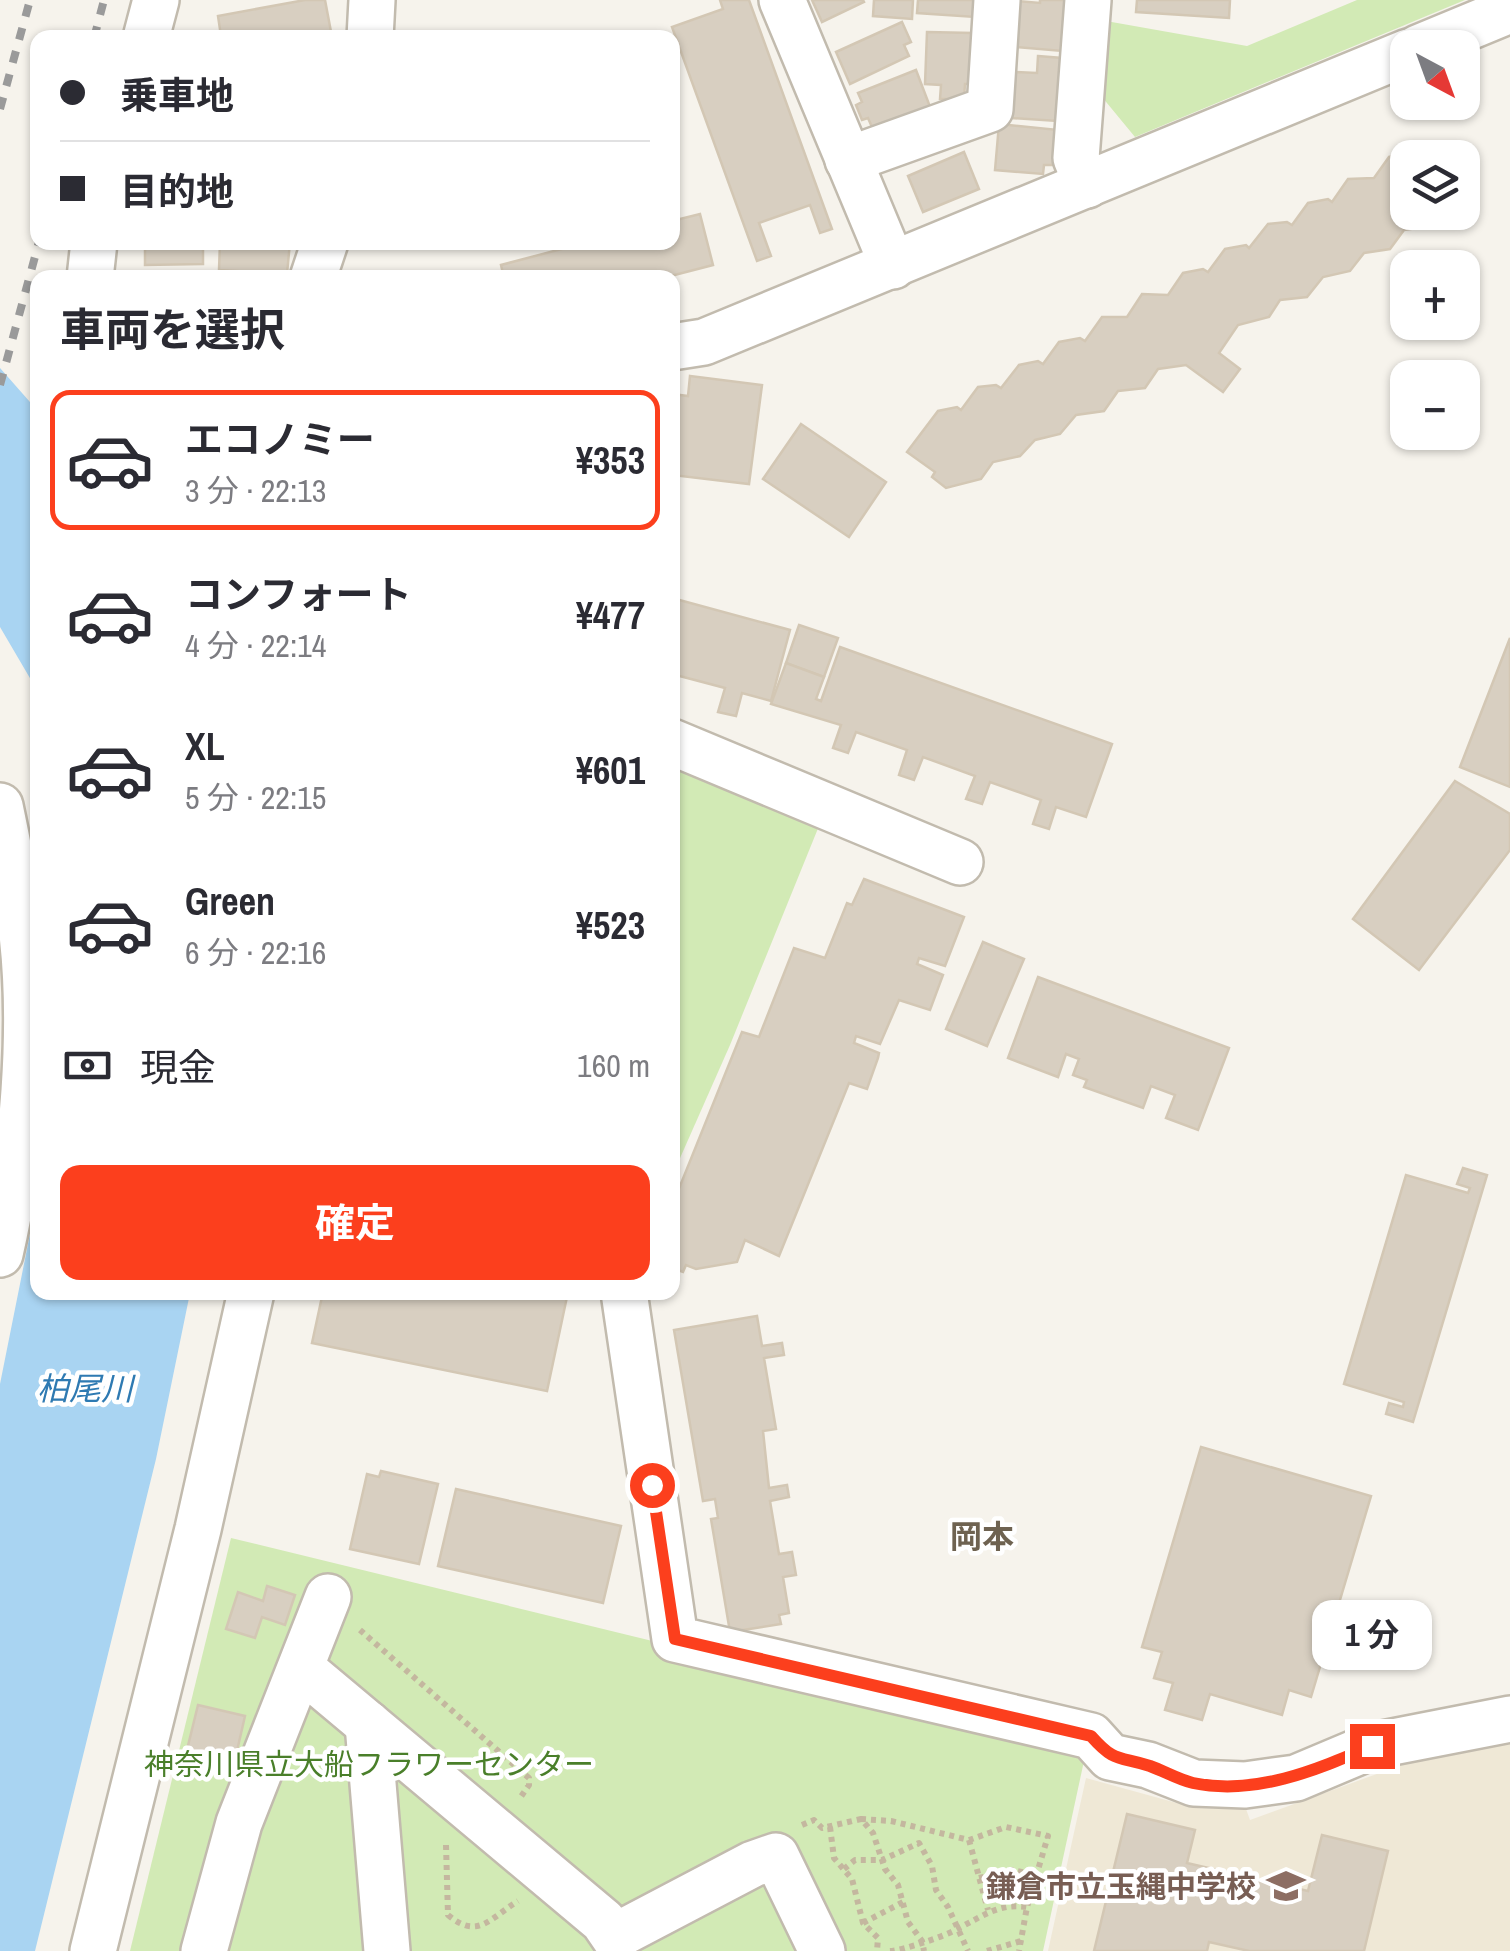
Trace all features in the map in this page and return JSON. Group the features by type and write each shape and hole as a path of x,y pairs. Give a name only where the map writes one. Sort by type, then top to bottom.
{"street":[{"path":"148,30 156,0"},
{"path":"370,30 372,0"},
{"path":"782,0 893,266"},
{"path":"848,160 990,108 997,0"},
{"path":"1087,185 1076,158 1088,0"},
{"path":"1462,30 1510,10"},
{"path":"680,346 704,342 893,266 1390,59"},
{"path":"680,745 960,862"},
{"path":"0,806 22,925 25,991 17,1157 0,1254"},
{"path":"93,1951 198,1529 249,1300"},
{"path":"625,1300 675,1639 1091,1736 1110,1757 1194,1783 1245,1785 1296,1778 1372,1746 1510,1719"},
{"path":"204,1951 239,1824 328,1597"},
{"path":"300,1668 603,1921 607,1946 753,1864 776,1856 822,1951"},
{"path":"368,1724 388,1951"}],"path":[{"path":"328,1597 374,1645 529,1778 529,1785 496,1831"},
{"path":"446,1789 448,1914 463,1928 474,1928 553,1879"},
{"path":"860,1819 873,1832 882,1860 898,1885 908,1922 922,1940 924,1951"},
{"path":"776,1856 784,1834 814,1820 822,1828 860,1819 891,1820 969,1840 1006,1827 1048,1836 1019,1951"},
{"path":"830,1827 834,1858 852,1879 863,1923 878,1938 877,1951"},
{"path":"921,1828 919,1843 932,1866 936,1890 968,1951"},
{"path":"969,1840 988,1910"},
{"path":"844,1869 854,1860 882,1860 919,1843"},
{"path":"978,1878 1012,1870 1036,1875"},
{"path":"863,1923 903,1902"},
{"path":"890,1951 904,1950 956,1930 988,1910 1015,1905 1028,1908"},
{"path":"987,1951 1021,1941"}],"shaded area":[{"name":"鎌倉市立玉縄中学校","path":"1510,1731 1510,1951 1048,1951 1086,1778 1195,1808 1246,1809 1250,1820 1487,1734"}],"green space":[{"path":"1357,0 1465,0 1135,137 1102,97 1106,21 1247,46"},
{"path":"680,764 821,821 680,1158"},
{"name":"神奈川県立大船フラワーセンター","path":"231,1538 1087,1747 1043,1951 130,1951"}],"water":[{"path":"0,368 30,402 30,678 0,627"},
{"name":"柏尾川","path":"30,1234 30,1300 189,1300 156,1459 35,1951 0,1951 0,1384"}],"building":[{"path":"325,0 331,30 220,30 218,16"},
{"path":"720,0 749,0 832,229 820,233 810,205 759,223 771,256 757,261 680,49 680,30 672,27 723,9"},
{"path":"812,0 863,0 864,2 822,22"},
{"path":"874,0 913,0 912,19 873,16"},
{"path":"918,0 976,0 975,17 917,13"},
{"path":"1066,0 1062,51 1016,47 1017,1"},
{"path":"1137,0 1230,0 1229,18 1136,12"},
{"path":"902,22 911,42 904,45 909,56 850,84 836,52"},
{"path":"927,32 973,33 971,84 965,84 964,99 940,99 941,85 925,84"},
{"path":"1038,56 1062,58 1057,121 1012,118 1015,72 1037,73"},
{"path":"916,70 932,112 875,134 868,118 862,120 856,105 862,102 858,93"},
{"path":"999,124 1059,130 1056,165 1044,165 1043,174 995,170"},
{"path":"964,152 979,189 923,212 908,176"},
{"path":"1389,157 1390,230 1404,230 1390,249 1364,253 1350,271 1323,277 1307,297 1280,300 1269,317 1238,325 1219,353 1240,369 1223,392 1186,365 1158,369 1145,388 1118,391 1104,411 1076,415 1060,434 1035,440 1020,456 993,462 981,479 946,488 932,477 935,472 907,452 938,411 957,407 961,410 978,387 1001,388 1019,365 1038,361 1043,364 1059,342 1080,338 1085,341 1102,317 1127,317 1142,294 1168,295 1183,273 1203,269 1208,272 1225,249 1246,245 1249,248 1268,224 1292,225 1308,203 1328,199 1332,202 1348,179 1374,178"},
{"path":"700,214 713,265 680,274 680,270 502,270 501,265 558,250 680,250 680,219"},
{"path":"145,250 203,250 203,264 145,265"},
{"path":"220,250 289,250 287,270 219,270"},
{"path":"690,376 762,385 749,484 680,476 680,395 688,396"},
{"path":"801,424 886,482 849,537 763,479"},
{"path":"680,600 790,630 771,701 742,693 736,716 718,712 725,688 680,676"},
{"path":"799,625 838,638 824,677 786,663"},
{"path":"1510,638 1510,787 1460,767"},
{"path":"840,647 1112,744 1086,817 1056,807 1049,829 1033,824 1041,800 990,782 982,804 966,799 975,776 923,757 914,780 899,775 907,750 856,732 848,753 833,748 841,725 771,704 786,663 824,677 816,699 821,701"},
{"path":"1455,781 1510,814 1510,850 1419,970 1353,919"},
{"path":"864,879 964,917 945,966 919,958 917,964 943,975 930,1010 899,1000 880,1044 856,1036 854,1043 879,1053 878,1058 867,1089 849,1083 779,1256 745,1240 737,1262 696,1269 686,1265 680,1271 680,1186 742,1032 759,1037 794,948 825,958 847,903 852,905"},
{"path":"983,942 1024,959 987,1046 946,1029"},
{"path":"1038,977 1229,1048 1198,1130 1166,1118 1175,1095 1151,1086 1143,1108 1084,1087 1087,1080 1073,1075 1079,1059 1066,1054 1058,1077 1008,1058"},
{"path":"1463,1168 1487,1175 1413,1422 1386,1414 1389,1403 1403,1407 1404,1402 1344,1384 1406,1175 1468,1193 1470,1188 1457,1184"},
{"path":"321,1300 566,1300 547,1391 312,1343"},
{"path":"757,1316 762,1346 782,1343 784,1355 764,1358 776,1429 763,1431 769,1488 787,1485 789,1497 770,1501 779,1554 792,1552 796,1575 783,1577 789,1613 779,1615 781,1624 730,1632 711,1519 718,1518 715,1499 703,1501 674,1330"},
{"path":"1201,1447 1371,1496 1311,1697 1289,1690 1282,1715 1210,1694 1202,1720 1165,1710 1173,1683 1154,1678 1162,1652 1142,1647"},
{"path":"381,1471 438,1484 419,1564 350,1549 367,1474 379,1477"},
{"path":"456,1489 621,1526 603,1603 438,1566"},
{"path":"267,1586 295,1595 285,1625 262,1617 255,1638 226,1629 238,1592 263,1601"},
{"path":"198,1705 245,1716 231,1777 183,1766"},
{"path":"1127,1814 1195,1830 1187,1863 1308,1891 1322,1835 1388,1851 1364,1951 1249,1951 1209,1942 1207,1951 1094,1951"}],"railway":[{"path":"0,109 30,0"},
{"path":"96,30 104,0"},
{"path":"31,270 37,250"},
{"path":"0,385 30,275"}],"place":[{"name":"鎌倉市立玉縄中学校","path":"1286,1886"}],"district":[{"name":"岡本","path":"982,1536"}],"route":[{"path":"652,1485 675,1639 1091,1736 1110,1757 1194,1783 1245,1785 1296,1778 1372,1746"}]}
